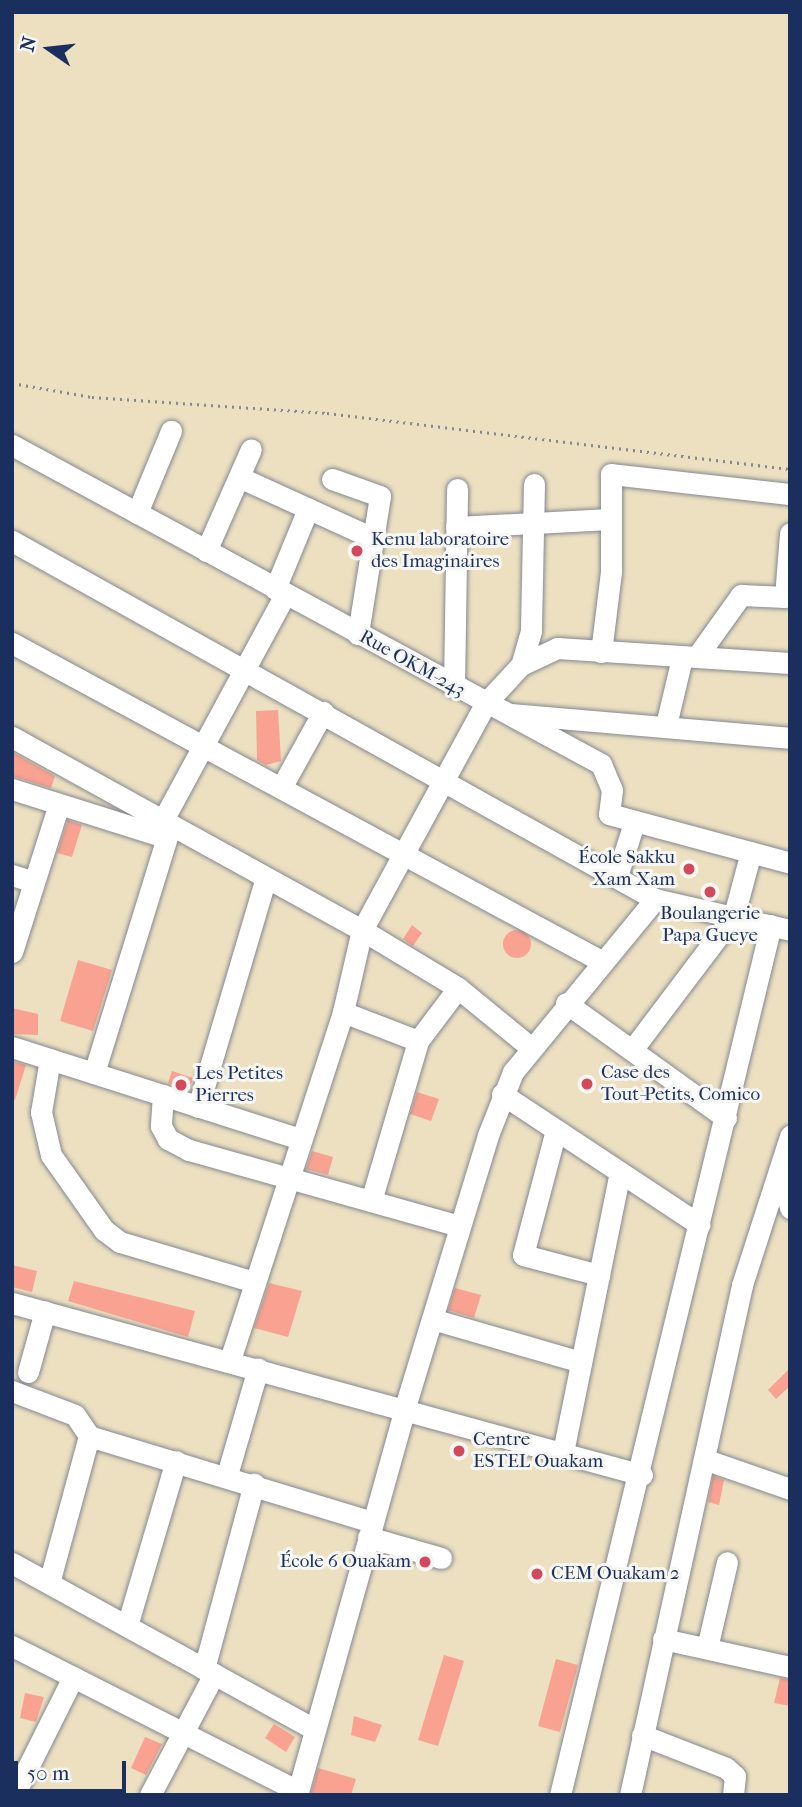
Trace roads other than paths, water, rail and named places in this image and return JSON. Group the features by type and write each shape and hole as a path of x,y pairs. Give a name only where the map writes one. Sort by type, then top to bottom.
{"street":[{"path":"137,513 172,431"},
{"name":"Rue OKM-243","path":"12,445 454,687 601,764 612,790 609,814 634,824 790,863"},
{"path":"206,551 251,449"},
{"path":"601,652 611,572 609,480 616,472 790,494"},
{"path":"239,477 373,538"},
{"path":"332,479 380,496 358,634"},
{"path":"230,1360 298,1138 343,1012 362,930 444,778 521,665 531,631 534,484"},
{"path":"454,687 457,489"},
{"path":"94,1073 166,827 203,746 245,669 280,591 308,509"},
{"path":"456,527 610,519"},
{"path":"666,725 690,656 740,595 785,597 790,533"},
{"path":"12,541 618,873 655,900 780,927 726,1118 642,1475 560,1795"},
{"path":"12,643 601,961"},
{"path":"521,665 548,649 790,663"},
{"path":"494,708 790,738"},
{"path":"281,788 323,712"},
{"path":"12,737 166,827 362,930 458,988 530,1047"},
{"path":"12,789 59,804 166,827"},
{"path":"12,952 59,804"},
{"path":"618,873 634,824"},
{"path":"632,1050 734,915 751,852"},
{"path":"12,875 34,882"},
{"path":"198,1107 266,878"},
{"path":"12,1646 297,1793 405,1407 502,1094 530,1047 655,900"},
{"path":"371,1201 418,1041 458,988"},
{"path":"566,1003 726,1118"},
{"path":"343,1012 418,1041"},
{"path":"12,1047 298,1138"},
{"path":"50,1059 41,1111 51,1155 104,1230 120,1242 254,1282"},
{"path":"502,1094 700,1225"},
{"path":"163,1096 161,1126 168,1139 286,1177 460,1226"},
{"path":"556,1130 523,1255 599,1275"},
{"path":"787,1153 790,1208"},
{"path":"630,1795 742,1285 787,1153"},
{"path":"563,1452 620,1173"},
{"path":"12,1303 405,1407 642,1475"},
{"path":"28,1372 45,1311"},
{"path":"432,1319 581,1362"},
{"path":"228,1475 258,1368"},
{"path":"12,1392 75,1415 89,1436 254,1484 441,1558"},
{"path":"48,1583 89,1436"},
{"path":"704,1459 790,1489"},
{"path":"127,1626 176,1461"},
{"path":"150,1795 183,1733 209,1672 254,1484"},
{"path":"707,1648 727,1562"},
{"path":"12,1563 314,1729"},
{"path":"663,1639 790,1667"},
{"path":"14,1795 73,1677"},
{"path":"642,1735 726,1768 735,1776 733,1795"}],"place":[{"name":"Kenu laboratoire des Imaginaires","path":"357,551"},
{"name":"École Sakku Xam Xam","path":"689,869"},
{"name":"Boulangerie Papa Gueye","path":"710,892"},
{"name":"Case des Tout-Petits, Comico","path":"587,1084"},
{"name":"Les Petites Pierres","path":"181,1085"},
{"name":"Centre ESTEL Ouakam","path":"459,1451"},
{"name":"École 6 Ouakam","path":"425,1562"},
{"name":"CEM Ouakam 2","path":"537,1574"}]}
